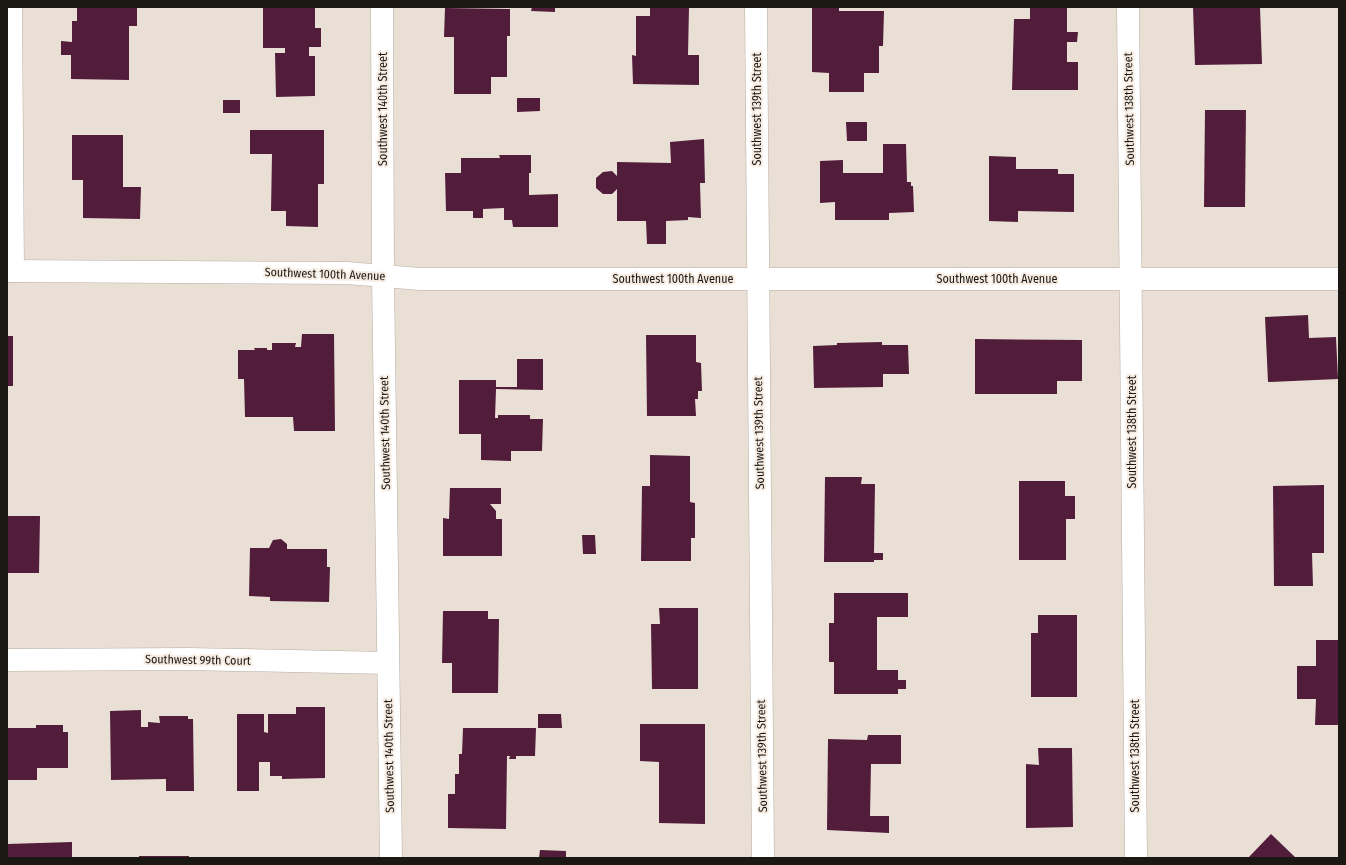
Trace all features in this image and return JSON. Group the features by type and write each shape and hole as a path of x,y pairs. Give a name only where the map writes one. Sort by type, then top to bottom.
{"street":[{"path":"10,271 11,7"},
{"name":"Southwest 140th Street","path":"382,7 383,276 391,858"},
{"name":"Southwest 139th Street","path":"756,7 764,858"},
{"name":"Southwest 138th Street","path":"1128,7 1136,858"},
{"name":"Southwest 100th Avenue","path":"10,271 347,273 420,279 1339,280"},
{"name":"Southwest 99th Court","path":"7,660 187,659 388,663"}],"building":[{"path":"77,7 137,7 137,26 129,26 129,80 71,79 71,55 61,55 61,41 72,42 72,21 77,21"},
{"path":"263,7 315,7 315,28 321,28 321,47 309,47 309,56 315,56 315,96 276,97 275,53 285,53 285,48 263,48"},
{"path":"532,7 555,8 555,12 531,11"},
{"path":"650,7 689,7 688,55 699,55 699,85 633,84 632,55 636,56 636,16 650,16"},
{"path":"812,7 839,7 839,11 884,11 883,46 879,46 879,73 864,73 864,92 829,92 829,73 812,72"},
{"path":"1030,7 1067,7 1067,32 1078,32 1077,42 1067,42 1067,62 1078,62 1078,90 1012,90 1014,19 1030,19"},
{"path":"1193,7 1260,7 1262,64 1195,65"},
{"path":"445,8 510,9 510,36 507,36 507,77 491,77 491,94 454,94 454,37 444,37"},
{"path":"517,98 540,98 540,111 517,112"},
{"path":"223,100 240,100 240,113 223,113"},
{"path":"1205,110 1246,110 1245,207 1204,207"},
{"path":"846,122 867,122 867,141 847,141"},
{"path":"250,130 324,130 324,184 318,184 318,227 286,226 286,211 271,211 272,154 250,154"},
{"path":"72,135 123,135 123,187 141,187 140,219 83,218 83,180 72,180"},
{"path":"704,139 705,183 700,183 701,218 688,217 688,220 666,221 666,244 647,244 646,221 617,221 617,189 612,194 603,194 596,188 596,178 603,172 612,171 617,176 617,162 671,163 670,142"},
{"path":"883,144 906,144 907,182 911,182 911,186 913,186 914,212 889,213 889,220 835,220 835,202 820,203 820,161 843,160 843,173 883,173"},
{"path":"499,155 531,155 529,195 558,194 558,227 513,227 512,220 504,220 504,208 483,209 483,218 473,218 473,211 446,211 445,173 461,173 461,158 500,158"},
{"path":"989,156 1016,157 1016,169 1058,169 1058,174 1074,174 1074,212 1018,211 1018,222 989,221"},
{"path":"1308,315 1309,338 1336,337 1338,379 1268,382 1265,317"},
{"path":"302,334 334,334 335,431 294,431 293,417 245,417 244,379 238,379 238,350 267,348 267,350 272,350 272,343 296,343 295,347 301,347"},
{"path":"646,335 696,335 696,362 701,363 702,391 698,391 698,399 695,399 696,416 647,416"},
{"path":"7,336 13,336 13,386 7,386"},
{"path":"975,339 1082,340 1082,381 1057,381 1057,394 975,394"},
{"path":"882,342 882,345 908,345 909,374 883,374 883,387 814,388 813,346 837,345 837,343"},
{"path":"517,359 543,359 543,390 496,389 495,418 498,418 498,415 530,415 530,419 543,419 542,451 511,451 511,461 481,460 481,434 459,434 459,380 496,380 496,387 517,387"},
{"path":"650,455 690,456 690,502 695,503 695,538 691,538 691,561 641,561 642,486 650,486"},
{"path":"825,477 862,477 861,484 875,484 874,553 883,553 883,560 874,560 874,562 824,562"},
{"path":"1019,481 1065,481 1065,496 1075,496 1075,519 1066,519 1066,560 1019,560"},
{"path":"1324,485 1324,553 1312,553 1313,586 1274,586 1273,486"},
{"path":"450,488 501,488 501,504 490,504 496,511 496,519 502,519 502,556 443,556 443,518 449,519"},
{"path":"7,516 40,516 39,573 7,573"},
{"path":"582,535 595,535 596,554 583,554"},
{"path":"281,539 287,544 287,549 327,549 327,567 330,567 329,602 270,601 270,597 249,596 250,548 269,548 273,540"},
{"path":"834,593 908,593 908,617 877,617 877,670 898,670 898,680 906,680 906,689 898,689 898,694 834,694 834,662 829,662 829,623 834,623"},
{"path":"659,608 698,608 698,689 652,689 651,624 660,624"},
{"path":"443,611 488,611 488,619 499,619 498,693 452,693 452,663 442,663"},
{"path":"1038,615 1077,615 1077,697 1031,697 1031,633 1038,633"},
{"path":"1316,640 1339,640 1339,725 1315,725 1316,699 1297,699 1297,666 1316,666"},
{"path":"296,707 325,707 325,778 282,779 282,776 270,776 270,762 259,762 259,791 237,791 237,714 264,714 264,732 268,733 268,714 296,714"},
{"path":"141,710 141,727 148,727 148,722 160,723 159,716 188,716 188,719 193,719 194,791 166,791 166,779 111,780 110,711"},
{"path":"538,714 561,714 562,728 538,728"},
{"path":"640,724 705,724 705,824 659,823 659,762 640,761"},
{"path":"36,725 63,725 63,732 68,732 68,768 37,768 37,780 7,780 7,728 36,728"},
{"path":"463,728 536,728 535,756 516,756 516,759 509,759 510,756 507,756 506,829 448,828 448,794 455,794 455,774 459,774 459,754 462,754"},
{"path":"868,735 901,735 901,764 871,764 870,816 889,816 889,833 827,830 828,739 867,740"},
{"path":"1038,748 1072,748 1073,827 1026,828 1026,764 1039,765"},
{"path":"1271,834 1296,858 1248,858"},
{"path":"72,842 72,858 7,858 7,844"},
{"path":"540,850 566,851 566,858 539,858"},
{"path":"139,856 189,856 189,858 139,858"}]}
